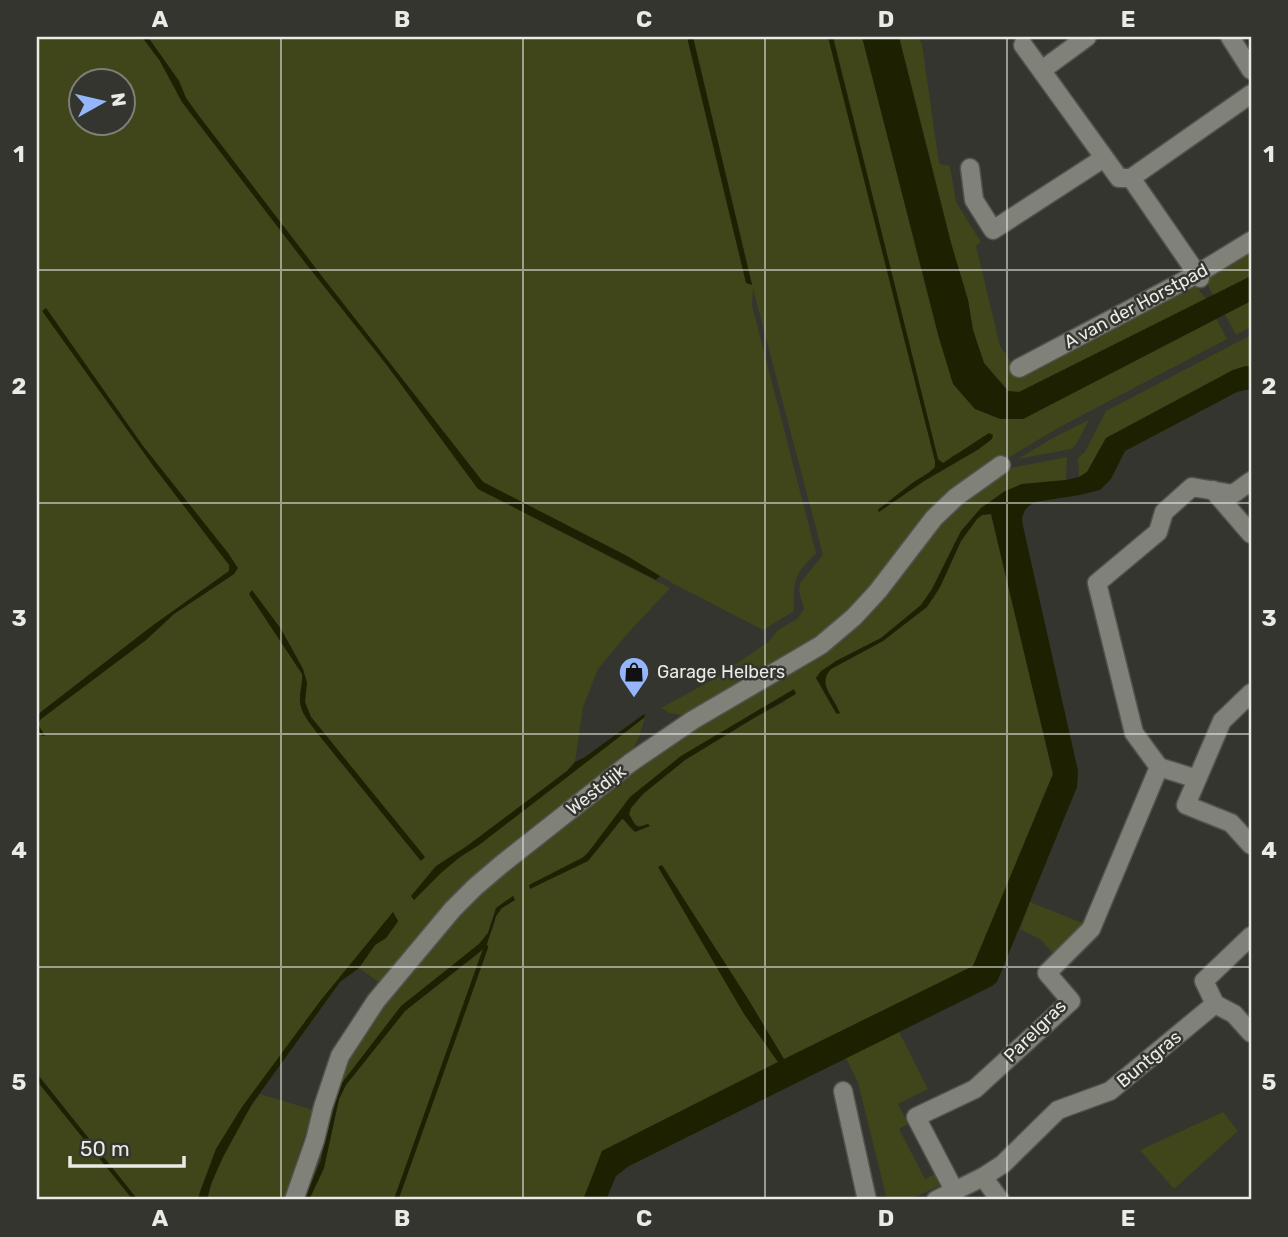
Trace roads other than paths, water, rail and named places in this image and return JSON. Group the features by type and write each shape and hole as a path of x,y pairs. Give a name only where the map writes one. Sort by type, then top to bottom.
{"street":[{"path":"1042,70 1068,42 1087,37"},
{"path":"1230,37 1251,70"},
{"path":"1023,45 1119,178 1131,177 1251,94"},
{"path":"970,168 974,200 993,230 1104,158"},
{"path":"1131,177 1198,276"},
{"name":"A van der Horstpad","path":"1019,368 1198,276 1251,241"},
{"name":"Westdijk","path":"294,1200 340,1056 376,1001 453,909 502,864 630,764 693,720 821,645 854,617 878,591 934,518 956,498 1001,466"},
{"path":"1197,779 1159,767 1134,733 1097,583 1158,532 1164,512 1192,487 1233,494 1251,481"},
{"path":"1213,490 1251,534"},
{"path":"1251,693 1222,721 1186,805 1231,823 1251,845"},
{"name":"Parelgras","path":"955,1192 916,1117 975,1088 1071,1001 1047,973 1091,929 1159,767"},
{"path":"1251,936 1204,981 1215,1004 1234,1014 1251,1033"},
{"name":"Buntgras","path":"936,1200 1003,1164 1058,1110 1110,1091 1215,1004"},
{"path":"843,1091 867,1200"},
{"path":"983,1177 1000,1200"}],"waterway":[{"path":"396,1200 486,947"}],"place":[{"name":"Garage Helbers","path":"634,699"}]}
